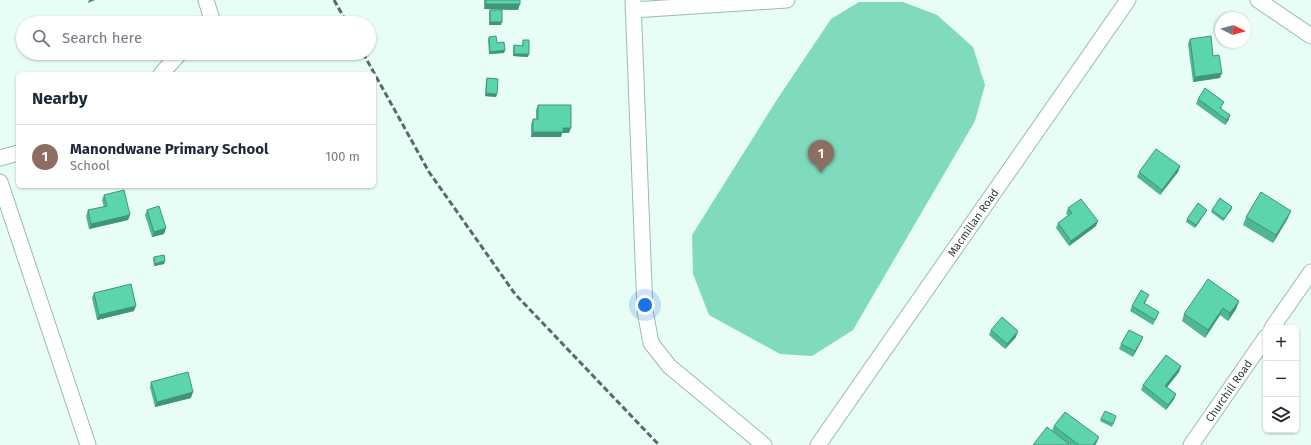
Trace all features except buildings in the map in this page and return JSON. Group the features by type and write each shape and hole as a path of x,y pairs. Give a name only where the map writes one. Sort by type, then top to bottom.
{"street":[{"path":"206,0 212,16"},
{"path":"764,445 669,366 652,343 645,311 633,5 786,0"},
{"name":"Macmillan Road","path":"818,445 1128,0"},
{"path":"1258,0 1311,36"},
{"path":"163,72 174,60"},
{"path":"0,158 16,154"},
{"path":"0,182 88,445"},
{"path":"1274,325 1311,272"},
{"name":"Churchill Road","path":"1191,445 1263,341"}],"green space":[{"path":"859,2 903,2 937,15 973,47 985,85 975,121 853,330 812,356 780,354 709,315 693,274 692,235 776,101 831,19"}],"railway":[{"path":"334,0 343,16"},
{"path":"367,60 374,72"},
{"path":"376,76 429,172 515,294 659,445"}],"place":[{"name":"Manondwane Primary School","path":"821,173"}]}
